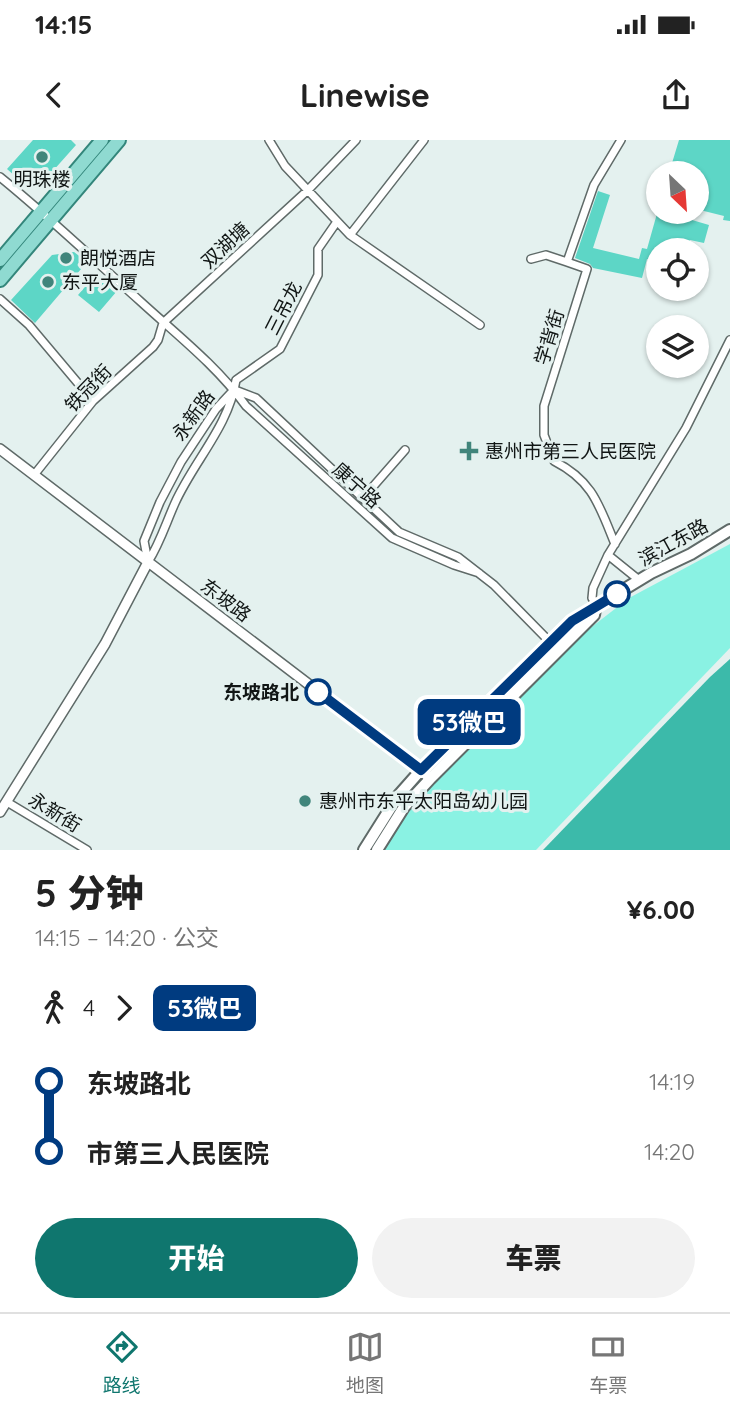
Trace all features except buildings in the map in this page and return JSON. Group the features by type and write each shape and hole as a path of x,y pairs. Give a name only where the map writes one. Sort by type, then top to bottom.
{"main road":[{"path":"0,281 102,140"},
{"path":"0,260 119,140"},
{"name":"滨江东路","path":"364,850 398,796 421,770 572,621 730,530"},
{"name":"滨江东路","path":"377,850 404,807 594,615 597,606"}],"street":[{"path":"269,140 281,162 336,223 480,325"},
{"name":"双湖塘","path":"163,323 308,190 356,140"},
{"path":"350,235 424,140"},
{"path":"531,259 545,255 567,261 594,186 621,140"},
{"name":"康宁路","path":"0,177 163,323 234,390 246,406 392,538 479,573"},
{"name":"三吊龙","path":"234,390 236,380 274,354 289,333 318,275 318,249 336,223"},
{"name":"学背街","path":"567,261 587,269 544,406 544,435 554,461 573,471 589,488 602,511 615,544"},
{"path":"0,299 29,325 93,401"},
{"name":"铁冠街","path":"34,475 93,401 153,347 163,323"},
{"path":"597,606 592,598 593,588 608,555 685,428 729,344"},
{"name":"康宁路","path":"234,390 256,398 399,532 458,557 479,573 550,642"},
{"name":"永新路","path":"148,562 144,541 160,502 181,462 216,409 234,390"},
{"name":"永新路","path":"0,811 105,644 159,545 175,502 227,414 234,390"},
{"name":"东坡路","path":"0,449 430,779"},
{"path":"363,498 405,450"},
{"path":"608,555 639,580"},
{"name":"永新街","path":"7,802 87,850"}],"shaded area":[{"path":"730,544 730,648 536,850 382,850 409,806 589,629 629,598"},
{"path":"730,659 730,850 543,850 710,677"}],"bus line":[{"name":"53微巴","path":"318,692 421,770 572,621 617,594"}],"place":[{"name":"明珠楼","path":"42,157"},
{"name":"朗悦酒店","path":"66,258"},
{"name":"东平大厦","path":"48,282"},
{"name":"惠州市第三人民医院","path":"469,451"},
{"name":"东坡路北","path":"318,692"},
{"name":"惠州市东平太阳岛幼儿园","path":"305,801"}]}
